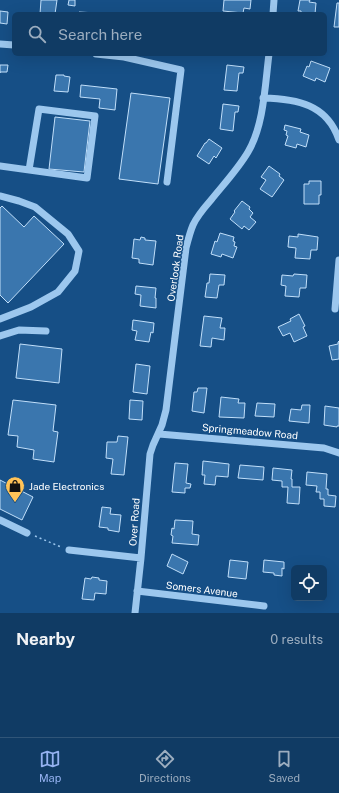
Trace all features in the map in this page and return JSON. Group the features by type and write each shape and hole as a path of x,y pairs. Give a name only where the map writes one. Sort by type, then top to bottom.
{"street":[{"path":"273,12 274,0"},
{"path":"0,44 12,45"},
{"path":"115,56 180,70 167,182"},
{"name":"Overlook Road","path":"159,434 166,410 186,248 189,235 199,214 241,164 255,138 260,124 269,56"},
{"path":"263,98 292,100 312,107 322,114 330,123 337,133 339,140"},
{"path":"0,166 29,170 87,178 95,116 39,109 29,170"},
{"path":"0,196 19,201 36,208 68,234 78,251 75,271 58,292 31,307 0,320"},
{"path":"334,309 339,260"},
{"path":"0,336 19,330 46,331"},
{"name":"Springmeadow Road","path":"159,434 324,448 339,453"},
{"name":"Over Road","path":"135,613 150,454 159,434"},
{"path":"0,520 27,533"},
{"path":"69,550 141,558"},
{"name":"Somers Avenue","path":"137,591 264,606"}],"path":[{"path":"27,533 69,550"}],"building":[{"path":"41,0 57,0 55,12 40,12"},
{"path":"69,0 75,0 75,6 68,5"},
{"path":"224,0 251,0 250,9 244,8 243,12 223,11"},
{"path":"300,0 310,0 309,2 316,3 315,12 298,11"},
{"path":"337,3 339,3 339,27 334,27"},
{"path":"0,11 8,12 7,24 0,23"},
{"path":"311,61 330,68 325,82 316,78 315,81 303,76"},
{"path":"0,65 8,65 7,72 0,72"},
{"path":"227,65 244,67 243,73 239,73 237,91 224,90"},
{"path":"56,75 70,77 68,92 54,91"},
{"path":"81,85 117,89 115,110 99,108 100,99 80,97"},
{"path":"131,93 170,98 158,184 119,179"},
{"path":"223,104 239,106 238,112 235,112 233,131 220,129"},
{"path":"55,117 90,121 84,172 49,169"},
{"path":"285,125 301,129 300,132 309,135 306,147 297,144 296,148 285,145 288,136 286,135 287,131 284,130"},
{"path":"209,139 222,148 216,158 214,156 209,164 197,156"},
{"path":"269,166 280,174 279,176 284,180 272,197 260,189 266,180 261,177"},
{"path":"309,181 321,181 321,195 319,195 319,204 304,204 304,184 309,184"},
{"path":"242,201 250,207 249,209 253,213 250,217 256,222 249,230 244,226 242,229 230,219"},
{"path":"2,206 24,227 34,216 64,244 8,303 0,295 0,208"},
{"path":"220,233 234,237 234,246 237,247 233,258 222,254 221,257 211,254 215,241 217,242"},
{"path":"298,234 318,237 317,250 311,250 310,259 295,258 296,248 288,247 289,236 298,237"},
{"path":"141,237 145,238 145,240 156,241 153,265 139,263 139,259 132,258 134,239 140,240"},
{"path":"210,274 225,275 224,285 219,285 217,298 205,297"},
{"path":"294,274 307,275 306,288 300,288 299,297 285,296 286,286 281,285 282,275 293,276"},
{"path":"136,286 156,288 156,308 140,306 141,295 135,294"},
{"path":"299,314 305,326 303,327 307,336 294,342 290,333 283,336 278,327 291,321 290,319"},
{"path":"204,316 222,318 220,328 225,328 224,340 212,338 211,347 200,346"},
{"path":"133,320 154,323 153,333 151,332 149,342 135,340 137,331 132,330"},
{"path":"339,341 339,359 332,360 329,346 338,344"},
{"path":"20,344 62,349 59,383 16,378"},
{"path":"136,364 150,366 147,394 133,392"},
{"path":"198,388 207,388 204,413 192,411 194,392 197,392"},
{"path":"221,397 239,399 238,403 245,403 244,418 219,417"},
{"path":"13,400 56,405 53,431 58,432 54,462 33,459 34,450 17,447 18,436 8,435"},
{"path":"130,400 143,401 142,420 129,419"},
{"path":"257,403 275,404 274,417 255,416"},
{"path":"302,405 310,405 309,423 289,421 291,409 301,410"},
{"path":"325,406 339,408 339,426 324,425"},
{"path":"118,436 128,437 124,475 111,474 113,459 106,458 107,442 117,442"},
{"path":"203,461 229,464 228,477 216,476 215,485 204,484 205,475 202,475"},
{"path":"175,463 188,464 186,483 191,484 190,488 185,488 185,493 172,492"},
{"path":"240,465 264,467 263,480 238,478"},
{"path":"273,468 292,470 292,487 300,487 299,504 287,503 288,487 282,487 282,481 272,480"},
{"path":"307,472 327,474 326,489 328,489 328,495 336,496 335,507 324,506 324,499 320,499 320,492 316,492 317,486 306,485"},
{"name":"Jade Electronics","path":"0,480 33,497 22,520 0,509"},
{"path":"102,507 111,508 110,514 121,515 119,532 108,530 108,528 99,527"},
{"path":"175,520 193,521 192,534 199,535 198,545 172,543 173,536 171,535 172,528 174,529"},
{"path":"172,554 188,562 183,574 167,566"},
{"path":"230,560 248,562 246,579 228,577"},
{"path":"264,560 284,562 282,576 274,575 274,573 263,572"},
{"path":"92,577 107,581 106,594 95,593 94,600 82,599 85,578 91,579"}],"place":[{"name":"Jade Electronics","path":"15,503"}]}
